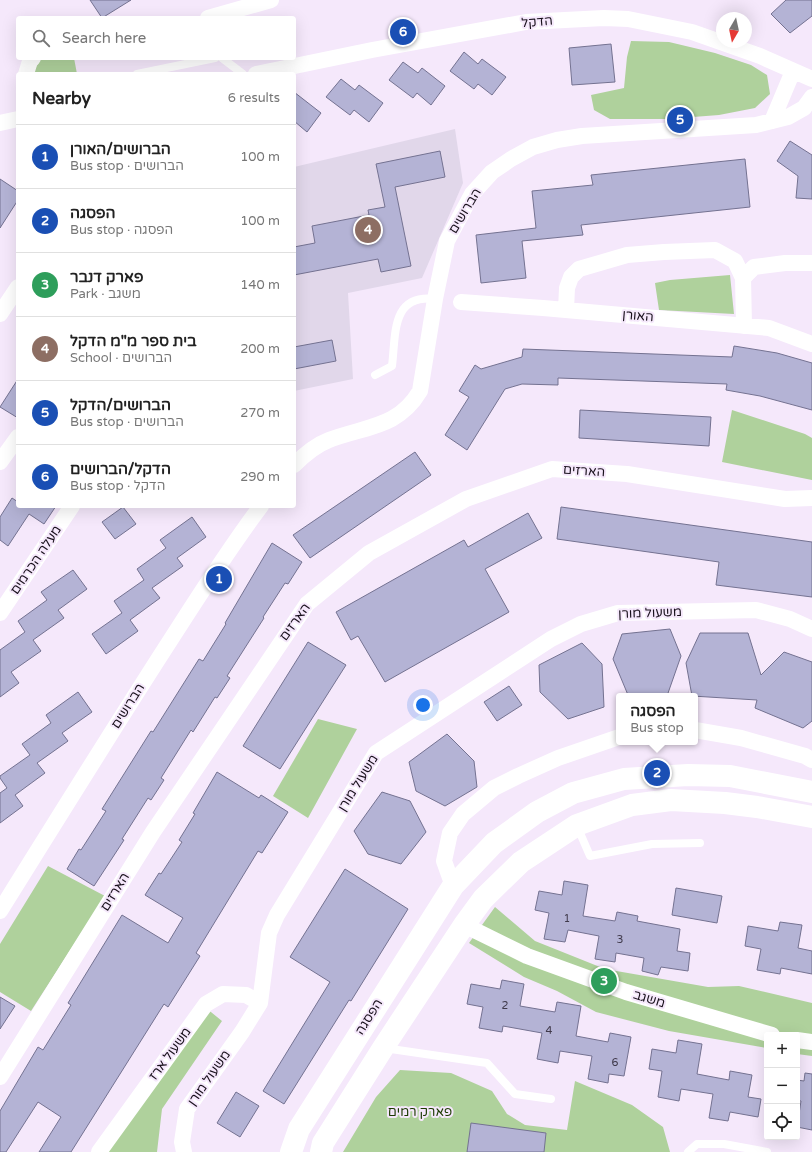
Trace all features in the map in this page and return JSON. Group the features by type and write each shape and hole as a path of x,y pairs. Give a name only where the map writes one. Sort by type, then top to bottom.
{"street":[{"path":"215,16 271,0"},
{"name":"הדקל","path":"266,72 372,50 526,22 604,18 628,19 692,32 760,56 812,79"},
{"path":"27,72 31,60"},
{"path":"772,121 793,71"},
{"name":"הברושים","path":"296,463 316,447 328,440 388,422 403,413 420,392 435,299 447,241 472,194 492,172 511,159 533,147 582,136 756,125 788,116 804,108 812,97"},
{"path":"0,123 16,119"},
{"path":"566,310 567,288 571,277 580,269 627,255 715,250 735,261 743,278 744,326"},
{"path":"743,278 754,267 785,263 812,263"},
{"path":"0,314 16,290"},
{"name":"האורן","path":"461,302 769,328 812,344"},
{"path":"0,462 16,440"},
{"name":"הארזים","path":"0,1077 153,832 307,604 369,553 466,499 552,469 627,474 785,499 812,498"},
{"name":"מעלה הכרמים","path":"0,613 71,508"},
{"name":"הברושים","path":"0,910 140,687 225,556 260,508"},
{"name":"משעול מורן","path":"184,1152 182,1142 187,1109 242,1032 260,1003 269,933 277,916 376,753 551,639 580,624 618,613 756,610 790,619 812,629"},
{"path":"698,731 741,738 805,756 812,760"},
{"path":"453,886 444,861 450,833 463,814 494,788 518,776 558,758 616,738"},
{"name":"הפסגה","path":"291,1152 299,1128 453,886 494,843 537,812 573,793 617,781 688,774 730,776 812,792"},
{"path":"321,1152 323,1143 383,1048 464,925 483,899 521,862 577,826 632,805 671,800 725,803 812,817"},
{"name":"משגב","path":"464,925 527,956 626,992 764,1033"},
{"name":"משעול ארז","path":"99,1152 206,1004 223,994 246,995 260,1003"},
{"path":"800,1040 812,1042"}],"lane":[{"path":"147,72 205,60"},
{"path":"225,60 240,72"},
{"path":"375,375 392,366 397,321 404,307 414,301 424,298 435,299"},
{"path":"577,826 590,856 652,844 700,844"},
{"path":"383,1048 487,1063 515,1094 551,1099"},
{"path":"688,1152 697,1144 724,1144 767,1152"}],"shaded area":[{"path":"455,129 463,183 422,278 348,293 353,379 296,391 296,167"}],"green space":[{"path":"631,41 669,42 715,53 751,65 767,75 770,94 755,108 719,115 667,119 610,119 594,110 591,95 624,88 627,57"},
{"path":"40,60 74,60 77,72 33,72"},
{"path":"730,275 734,314 659,310 655,283 670,280"},
{"path":"732,410 805,434 812,438 812,480 722,462"},
{"path":"318,719 357,729 308,818 273,796"},
{"path":"48,866 105,896 31,1011 0,992 0,944"},
{"path":"495,907 535,941 605,969 708,987 739,986 812,1003 812,1056 800,1054 800,1032 764,1032 764,1047 669,1031 596,1012 557,991 524,977 469,943"},
{"path":"206,1008 222,1021 162,1109 157,1152 106,1152"},
{"name":"פארק רמים","path":"400,1070 451,1073 492,1091 507,1114 525,1125 567,1130 575,1081 632,1105 663,1127 670,1152 343,1152 376,1097"}],"building":[{"path":"90,0 131,0 105,16 101,16"},
{"path":"786,0 812,0 812,16 790,33 771,14"},
{"path":"611,44 615,82 572,85 569,48"},
{"path":"464,52 478,64 482,59 506,77 492,95 478,84 474,89 450,71"},
{"path":"403,62 418,73 422,68 445,86 431,105 417,93 413,98 389,80"},
{"path":"341,79 355,90 359,85 383,103 369,122 354,110 350,115 326,97"},
{"path":"296,94 321,113 307,132 296,123"},
{"path":"790,141 812,155 812,199 796,198 798,176 777,161"},
{"path":"440,151 445,177 395,187 411,266 381,272 378,259 296,275 296,247 315,243 312,226 369,215 368,210 385,207 376,164"},
{"path":"745,159 750,207 581,225 583,235 522,241 526,278 481,283 476,235 536,228 532,191 593,185 591,175"},
{"path":"0,179 16,190 16,203 0,228"},
{"path":"332,340 336,361 296,369 296,347"},
{"path":"734,346 777,353 812,363 812,410 760,396 726,390 727,384 558,378 558,385 522,384 505,389 467,450 445,435 469,397 459,391 475,365 481,369 522,357 523,349 732,357"},
{"path":"16,382 16,417 0,407"},
{"path":"580,410 711,417 709,446 579,438"},
{"path":"415,452 431,475 310,558 293,535"},
{"path":"12,498 16,501 16,508 55,508 44,524 29,514 8,546 0,540 0,517"},
{"path":"561,507 812,542 812,597 716,585 719,562 557,539"},
{"path":"124,508 136,524 115,539 102,522"},
{"path":"528,513 542,538 485,569 509,612 385,682 358,636 351,640 336,612 464,540 468,547"},
{"path":"192,517 206,537 177,558 183,566 152,588 160,598 130,620 138,631 106,654 92,634 122,613 114,601 144,580 137,569 166,548 160,540"},
{"path":"272,543 302,562 288,584 285,583 263,617 264,618 227,676 230,678 217,698 215,697 193,732 191,730 161,778 164,780 151,800 148,798 122,839 124,840 94,886 67,869 79,849 81,850 106,811 102,809 151,731 153,732 199,659 203,661"},
{"path":"73,570 87,589 58,610 64,618 33,640 41,651 11,672 19,683 0,697 0,650 25,632 18,621 47,600 41,592"},
{"path":"670,629 681,656 668,693 627,693 613,659 622,634"},
{"path":"700,633 748,633 761,675 784,652 812,662 812,721 803,728 755,708 757,700 698,696 698,693 691,693 686,663"},
{"path":"308,642 346,665 280,769 243,746"},
{"path":"582,643 602,664 604,707 568,719 540,692 539,665"},
{"path":"509,686 522,705 497,721 484,702"},
{"path":"78,692 92,712 62,733 68,741 37,763 45,773 15,795 23,806 0,823 0,793 7,788 0,776 30,755 22,744 51,723 46,715"},
{"path":"447,734 474,761 477,787 445,806 416,791 409,762"},
{"path":"217,772 259,798 261,795 288,812 262,853 258,851 196,953 200,956 168,1007 164,1004 71,1152 39,1152 61,1117 38,1102 6,1152 0,1152 0,1111 38,1047 43,1050 71,1005 68,1003 122,915 168,943 183,918 145,895 182,842 179,840 195,814 193,813"},
{"path":"382,792 410,801 426,832 401,864 368,854 354,831"},
{"path":"345,869 408,909 351,1001 349,1000 284,1104 263,1091 330,982 290,957"},
{"path":"564,881 588,885 583,916 615,921 617,912 638,916 637,921 680,929 677,951 690,953 688,971 661,967 658,975 642,971 644,958 616,953 615,962 595,959 599,936 568,930 565,942 544,939 549,913 535,910 539,891 562,895"},
{"path":"676,888 722,896 717,923 672,915"},
{"path":"780,922 802,925 798,948 812,951 812,974 781,968 780,974 757,970 761,949 745,946 748,926 778,931"},
{"path":"502,980 524,984 520,1006 555,1012 557,1002 581,1006 576,1036 608,1042 610,1033 631,1037 624,1076 609,1074 608,1083 588,1079 592,1056 560,1051 558,1063 537,1059 542,1033 503,1026 502,1032 479,1028 483,1007 467,1004 471,984 500,989"},
{"path":"0,997 15,1006 0,1029"},
{"path":"678,1040 702,1044 697,1074 729,1080 730,1071 752,1075 748,1097 761,1099 758,1117 730,1112 728,1121 709,1118 713,1094 681,1089 679,1101 658,1097 662,1071 649,1069 652,1049 676,1053"},
{"path":"805,1073 812,1074 812,1130 800,1128 800,1080 804,1081"},
{"path":"236,1092 259,1106 240,1137 217,1123"},
{"path":"471,1123 546,1133 544,1152 467,1152"}],"place":[{"name":"הדקל/הברושים","path":"403,32"},
{"name":"הברושים/הדקל","path":"680,120"},
{"name":"בית ספר מ\"מ הדקל","path":"368,230"},
{"name":"הברושים/האורן","path":"219,579"},
{"name":"הפסגה","path":"657,773"},
{"name":"פארק דנבר","path":"604,981"}]}
